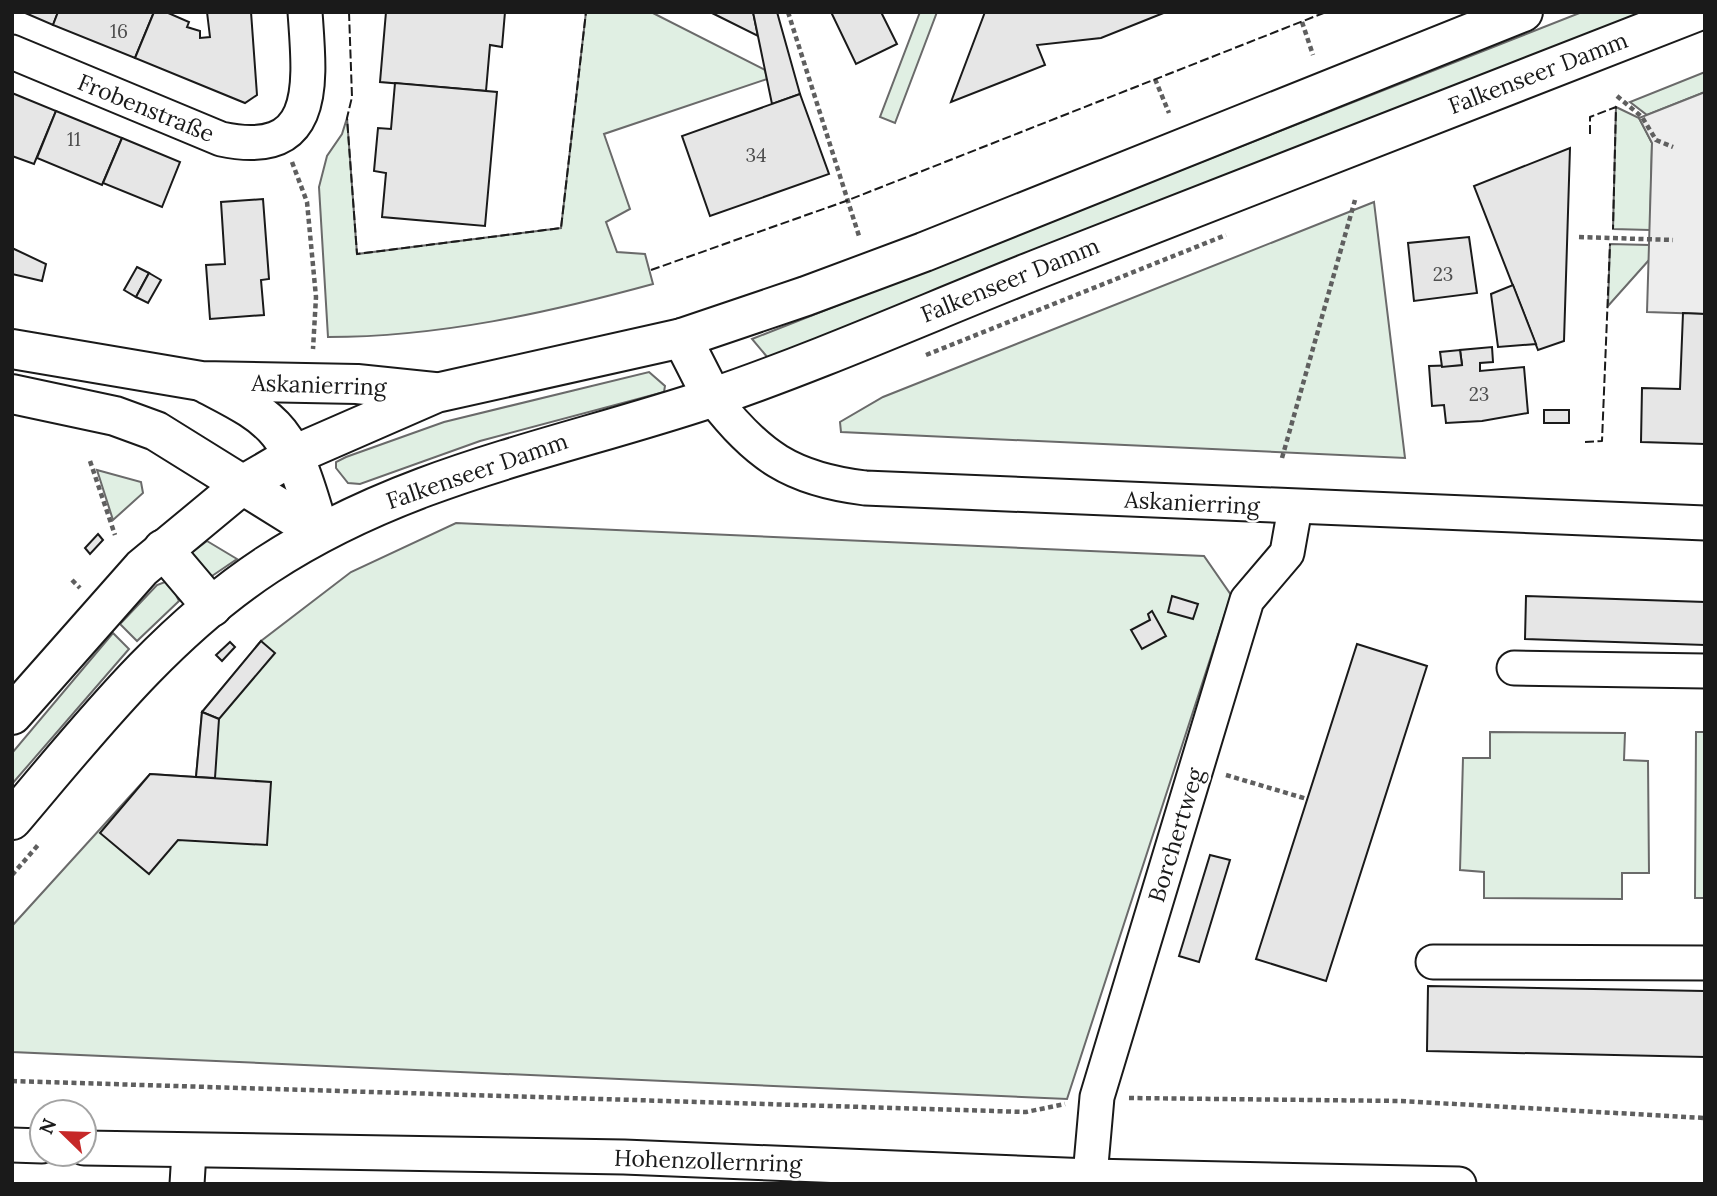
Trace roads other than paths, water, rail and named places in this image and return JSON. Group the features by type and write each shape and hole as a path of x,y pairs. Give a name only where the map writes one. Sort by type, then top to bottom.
{"main road":[{"path":"12,715 125,585 163,549 241,486 294,455 436,393 682,338 924,252 1523,12"},
{"name":"Falkenseer Damm","path":"12,820 116,697 159,653 212,607 267,565 320,533 412,489 712,397 1696,12"},
{"path":"682,338 712,397"},
{"name":"Askanierring","path":"12,349 201,381 357,384 436,393"},
{"name":"Askanierring","path":"201,381 264,419 278,432 294,455 320,533"},
{"path":"12,394 115,416 156,431 320,533"},
{"path":"163,549 212,607"}],"street":[{"name":"Frobenstraße","path":"12,52 221,139 248,145 271,143 283,138 301,113 308,64 305,12"},
{"name":"Askanierring","path":"712,397 745,438 778,463 824,483 865,488 1295,508 1705,523"},
{"name":"Borchertweg","path":"1090,1176 1108,1097 1247,600 1287,553 1295,508"},
{"path":"1514,668 1705,671"},
{"path":"1433,962 1705,963"},
{"name":"Hohenzollernring","path":"98,1151 188,1168 625,1170 1459,1184"}]}
